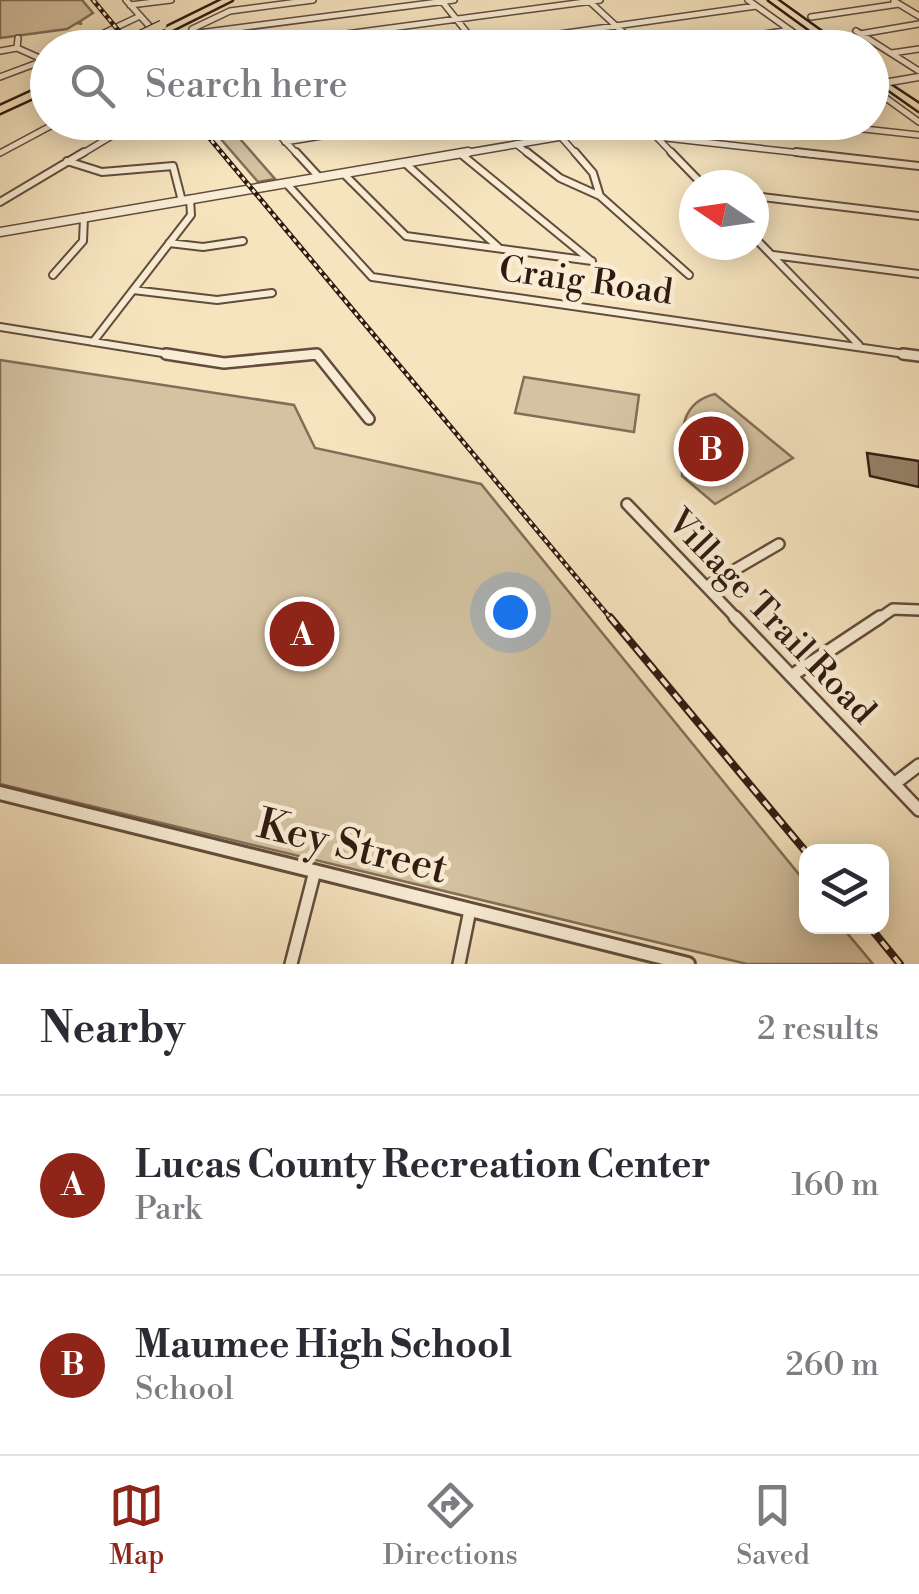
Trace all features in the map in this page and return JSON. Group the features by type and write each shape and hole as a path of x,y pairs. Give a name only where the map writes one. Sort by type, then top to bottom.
{"highway":[{"path":"165,30 213,0"},
{"path":"165,30 228,0"},
{"path":"772,0 816,30"},
{"path":"760,3 803,30"},
{"path":"0,101 30,87"},
{"path":"889,88 919,101"},
{"path":"889,90 919,108"},
{"path":"0,110 30,96"}],"street":[{"path":"128,2 170,0"},
{"path":"192,30 230,10 313,0"},
{"path":"221,30 454,0"},
{"path":"374,30 600,0"},
{"path":"748,0 760,3 790,30"},
{"path":"811,16 913,0"},
{"path":"442,1 465,30"},
{"path":"588,1 620,30"},
{"path":"128,2 140,16 161,30"},
{"path":"289,2 303,30"},
{"path":"896,2 919,16"},
{"path":"588,30 760,3"},
{"path":"110,30 140,16"},
{"path":"873,30 919,24"},
{"path":"18,38 18,48"},
{"path":"0,50 18,48 30,53"},
{"path":"891,54 919,49"},
{"path":"891,54 919,74"},
{"path":"0,76 30,65"},
{"path":"889,82 919,74"},
{"path":"889,94 919,122"},
{"path":"889,132 919,136"},
{"path":"0,153 30,137"},
{"path":"0,202 103,140"},
{"path":"285,142 297,140"},
{"path":"0,232 543,140"},
{"path":"558,140 593,173 600,196"},
{"path":"660,140 689,170"},
{"path":"684,140 919,166"},
{"path":"285,142 319,178"},
{"path":"516,144 560,178 600,196 689,275"},
{"path":"343,173 406,236 592,261 462,154"},
{"path":"68,160 102,172 172,166 190,214 93,342"},
{"path":"405,163 500,249"},
{"name":"Craig Road","path":"286,183 372,277 919,356"},
{"path":"769,198 919,216"},
{"path":"53,275 83,240 84,218"},
{"path":"168,243 202,247 243,241"},
{"path":"771,255 860,347"},
{"path":"771,255 919,274"},
{"path":"133,290 217,300 272,293"},
{"path":"0,327 237,364 316,354 369,419"},
{"name":"Village Trail Road","path":"627,504 919,810"},
{"path":"707,586 779,544"},
{"path":"791,676 893,609 919,610"},
{"path":"894,784 919,765"},
{"name":"Key Street","path":"0,793 470,910 637,958 688,964"},
{"path":"291,964 314,871"},
{"path":"459,964 470,910"}],"shaded area":[{"path":"0,0 82,0 93,13 79,22 82,24 67,29 30,30 30,34 0,38"},
{"path":"222,140 241,140 275,179 258,182"},
{"path":"0,360 294,405 315,448 481,484 799,874 799,934 848,934 873,964 747,964 0,784"},
{"path":"524,377 639,395 634,432 515,413"},
{"path":"715,394 793,458 715,504 682,476 682,450 687,415 702,399"}],"building":[{"path":"867,453 919,461 919,487 870,476"}],"railway":[{"path":"93,0 118,30"},
{"path":"211,140 612,620"},
{"path":"610,617 799,844"},
{"path":"876,934 900,964"}],"place":[{"name":"Maumee High School","path":"711,449"},
{"name":"Lucas County Recreation Center","path":"302,634"}]}
